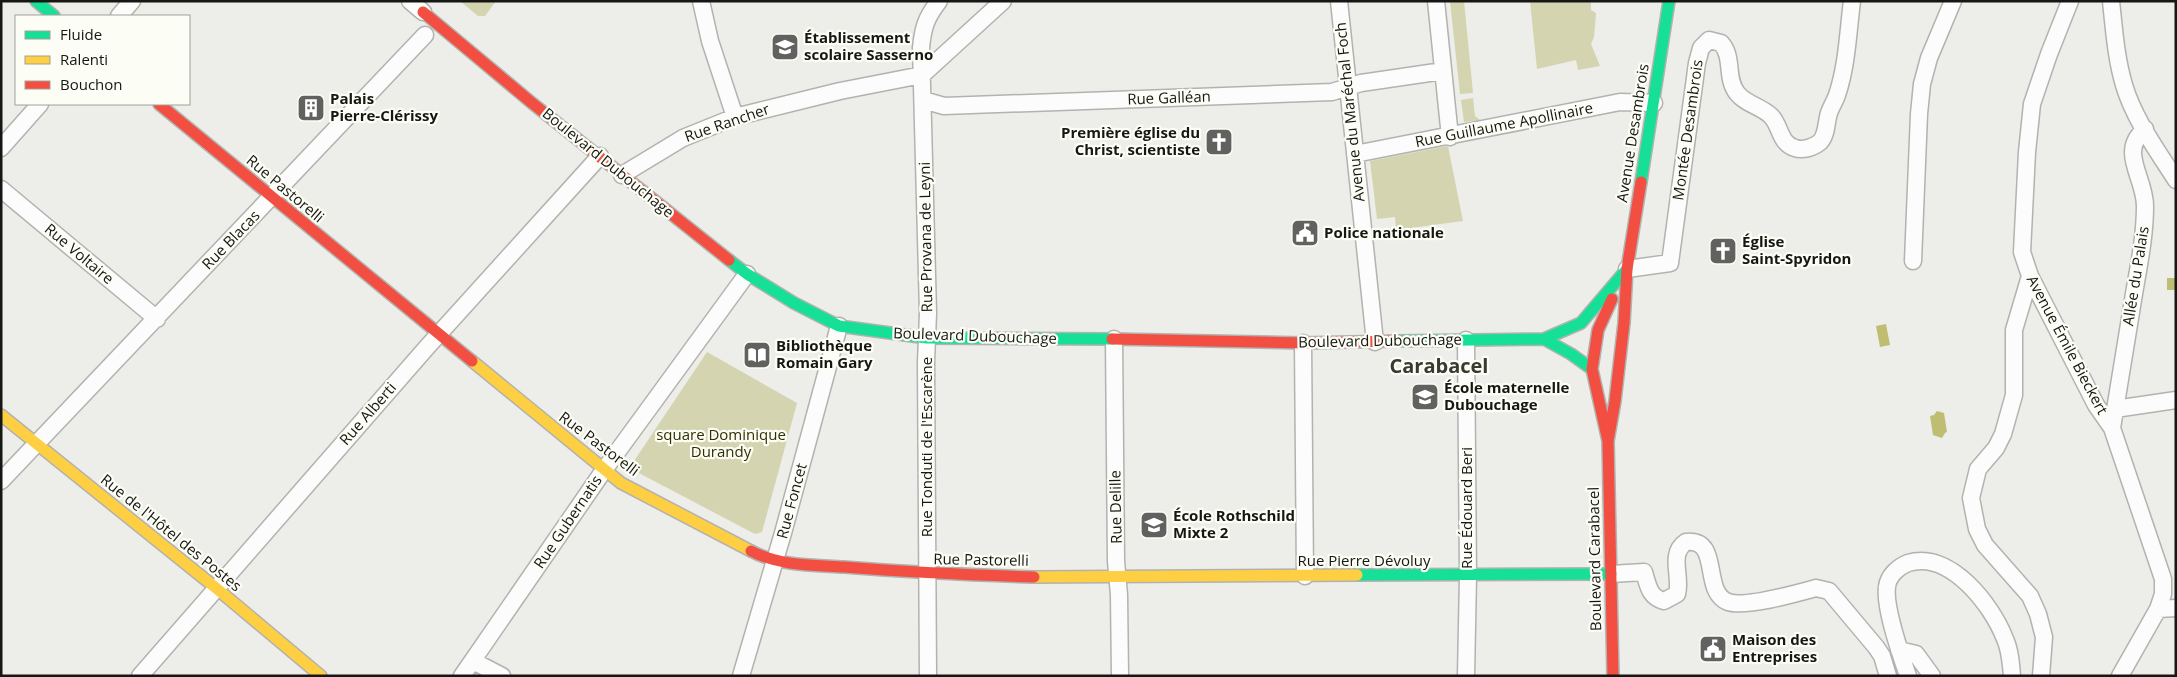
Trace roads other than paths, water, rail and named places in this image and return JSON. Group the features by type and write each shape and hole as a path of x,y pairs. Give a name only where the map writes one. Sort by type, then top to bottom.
{"main road":[{"path":"36,1 53,15"},
{"name":"Avenue Desambrois","path":"1626,269 1669,1"},
{"path":"420,6 426,23 426,35"},
{"name":"Boulevard Dubouchage","path":"420,6 622,175 747,274 794,303 839,326 927,338 1303,343 1544,340 1581,323 1594,310 1626,269"},
{"name":"Rue Pastorelli","path":"160,105 621,483 762,557 775,561 927,574 1051,577 1118,576"},
{"name":"Boulevard Carabacel","path":"1608,441 1592,369 1598,330 1626,269"},
{"name":"Boulevard Carabacel","path":"1613,676 1608,441 1615,401 1624,323 1626,269"},
{"name":"Boulevard Dubouchage","path":"1544,340 1571,354 1592,369"},
{"name":"Rue de l'Hôtel des Postes","path":"1,415 216,588 321,676"},
{"name":"Rue Pierre Dévoluy","path":"1118,576 1611,574"}],"street":[{"path":"119,15 132,1"},
{"name":"Boulevard Dubouchage","path":"410,1 420,6"},
{"path":"701,1 710,41 734,117"},
{"name":"Rue Provana de Leyni","path":"927,338 922,30 928,15 939,1"},
{"path":"922,75 1003,1"},
{"name":"Avenue du Maréchal Foch","path":"1339,1 1375,342"},
{"path":"1436,1 1450,137"},
{"name":"Montée Desambrois","path":"1626,269 1670,263 1697,63 1703,44 1709,40 1721,43 1727,52 1730,78 1737,94 1773,118 1784,141 1788,145 1795,148 1808,148 1822,139 1829,112 1837,96 1852,1"},
{"path":"1913,261 1922,84 1929,58 1953,1"},
{"name":"Avenue Émile Bieckert","path":"2070,1 2048,54 2032,104 2027,152 2022,252 2030,276 2096,405 2112,428 2163,579 2163,594 2158,609 2120,676"},
{"path":"2111,1 2120,70 2135,112 2176,180"},
{"name":"Rue Blacas","path":"1,481 426,35"},
{"name":"Rue Galléan","path":"922,100 944,106 1332,92 1361,84 1443,71"},
{"name":"Rue Rancher","path":"622,175 684,138 734,117 922,75"},
{"name":"Rue Guillaume Apollinaire","path":"1355,154 1450,137 1620,102 1654,103"},
{"path":"1,148 39,105"},
{"name":"Allée du Palais","path":"2112,428 2145,219 2144,197 2132,157 2133,145 2136,136 2145,129"},
{"name":"Rue Alberti","path":"140,676 439,334 600,156"},
{"name":"Rue Voltaire","path":"1,188 156,319"},
{"name":"Rue Gubernatis","path":"462,676 604,470 747,274"},
{"path":"2030,276 2014,330 2014,395 2003,434 1996,448 1978,469 1970,498 1977,529 1984,545 2030,596 2038,614 2044,637 2041,676"},
{"name":"Rue Foncet","path":"741,676 775,561 839,326"},
{"name":"Rue Tonduti de l'Escarène","path":"927,338 928,676"},
{"name":"Rue Delille","path":"1114,339 1120,676"},
{"name":"Rue Édouard Beri","path":"1466,340 1468,576 1466,676"},
{"path":"1303,343 1305,576"},
{"path":"2115,409 2176,400"},
{"path":"1611,574 1644,572 1650,593 1657,599 1664,601 1677,594 1676,568 1680,548 1686,542 1693,541 1704,547 1708,556 1716,594 1727,602 1773,599 1816,588 1823,588 1829,591 1876,646 1882,656 1888,676"},
{"path":"1908,676 1899,650 1889,609 1889,578 1903,565 1915,561 1928,560 1955,574 1985,603 2006,640 2012,676"},
{"path":"2158,609 2176,608"},
{"path":"1899,650 1916,654 1932,676"},
{"path":"473,661 502,676"}],"place":[{"name":"Établissement scolaire Sasserno","path":"785,47"},
{"name":"Palais Pierre-Clérissy","path":"311,108"},
{"name":"Première église du Christ, scientiste","path":"1219,142"},
{"name":"Police nationale","path":"1305,233"},
{"name":"Église Saint-Spyridon","path":"1723,251"},
{"name":"Bibliothèque Romain Gary","path":"757,355"},
{"name":"École maternelle Dubouchage","path":"1425,397"},
{"name":"École Rothschild Mixte 2","path":"1154,525"},
{"name":"Maison des Entreprises","path":"1713,649"}],"district":[{"name":"Carabacel","path":"1439,366"}],"park label":[{"name":"square Dominique Durandy","path":"721,444"}]}
